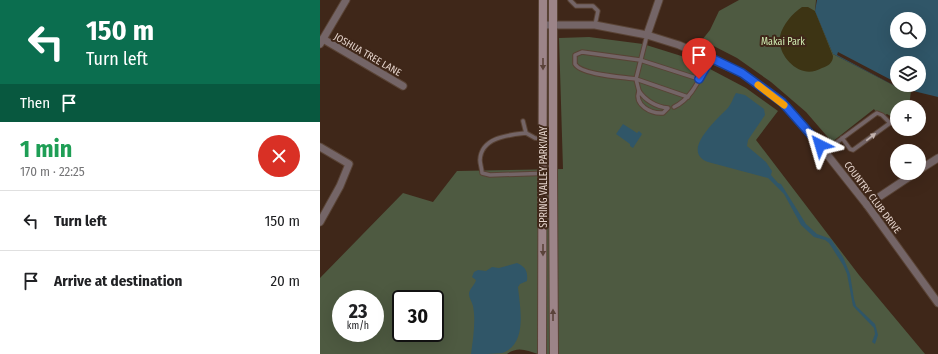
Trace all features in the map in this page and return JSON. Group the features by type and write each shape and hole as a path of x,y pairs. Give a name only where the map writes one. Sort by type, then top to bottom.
{"street":[{"path":"322,41 346,0"},
{"name":"SPRING VALLEY PARKWAY","path":"542,354 543,0"},
{"name":"SPRING VALLEY PARKWAY","path":"554,0 554,354"},
{"path":"648,35 660,0"},
{"name":"COUNTRY CLUB DRIVE","path":"543,25 595,25 648,35 679,45 742,73 782,102 825,151 867,205 938,303"},
{"name":"JOSHUA TREE LANE","path":"322,41 403,86"},
{"path":"320,147 349,164 340,186 320,222"},
{"path":"926,166 938,158"},
{"path":"867,205 904,180"}],"lane":[{"path":"570,0 576,6 593,6 598,11 595,25"},
{"path":"639,91 637,96 638,100 654,113 663,113 668,108 662,108 655,105 647,100 639,91 636,79 648,35"},
{"path":"688,97 636,79 579,69 575,64 575,55 582,52 640,60 699,79"},
{"path":"674,107 685,101 711,58"},
{"path":"825,151 842,138 877,113 882,114 890,123 853,150 850,149 842,138"},
{"path":"523,121 526,134"},
{"path":"553,173 490,175 482,173 480,159 483,148 503,136 526,134 535,138 554,140"}],"green space":[{"name":"Makai Park","path":"739,0 816,0 815,11 833,54 890,83 890,92 911,92 910,100 890,100 890,116 887,114 881,117 874,109 832,142 806,112 771,82 737,58 702,40 710,30 719,11"},
{"path":"589,37 643,44 691,59 746,88 778,111 756,140 859,275 925,354 538,354 518,349 507,354 320,354 320,278 403,193 433,202 457,171 563,169 559,38"}],"sand":[{"path":"802,7 808,7 815,11 833,56 832,61 828,65 811,72 806,72 799,69 789,62 783,52 780,41 781,32 786,23 791,16"}],"water":[{"path":"817,0 938,0 938,97 918,92 926,92 926,56 890,56 890,83 833,54 815,11"},
{"path":"736,93 745,95 764,109 765,115 748,140 747,146 766,162 772,171 771,175 778,183 781,184 806,224 817,234 831,239 843,257 850,274 856,306 875,324 878,335 875,344 872,342 875,334 874,328 853,306 847,274 843,265 829,243 825,240 814,237 801,225 784,194 768,178 708,162 700,157 698,151 699,143 709,128 731,103"},
{"path":"623,124 637,133 639,131 642,134 633,148 616,134"},
{"path":"517,263 527,272 527,281 520,284 518,287 521,315 519,334 516,342 502,353 471,354 474,318 473,306 469,294 476,280 472,277 474,272 478,270 486,271 492,267 499,268"}],"pier":[{"path":"838,52 890,79 890,83 837,55"}],"slow traffic":[{"path":"758,85 784,105"}],"route":[{"path":"699,79 711,58 742,73 782,102 820,145"}]}
